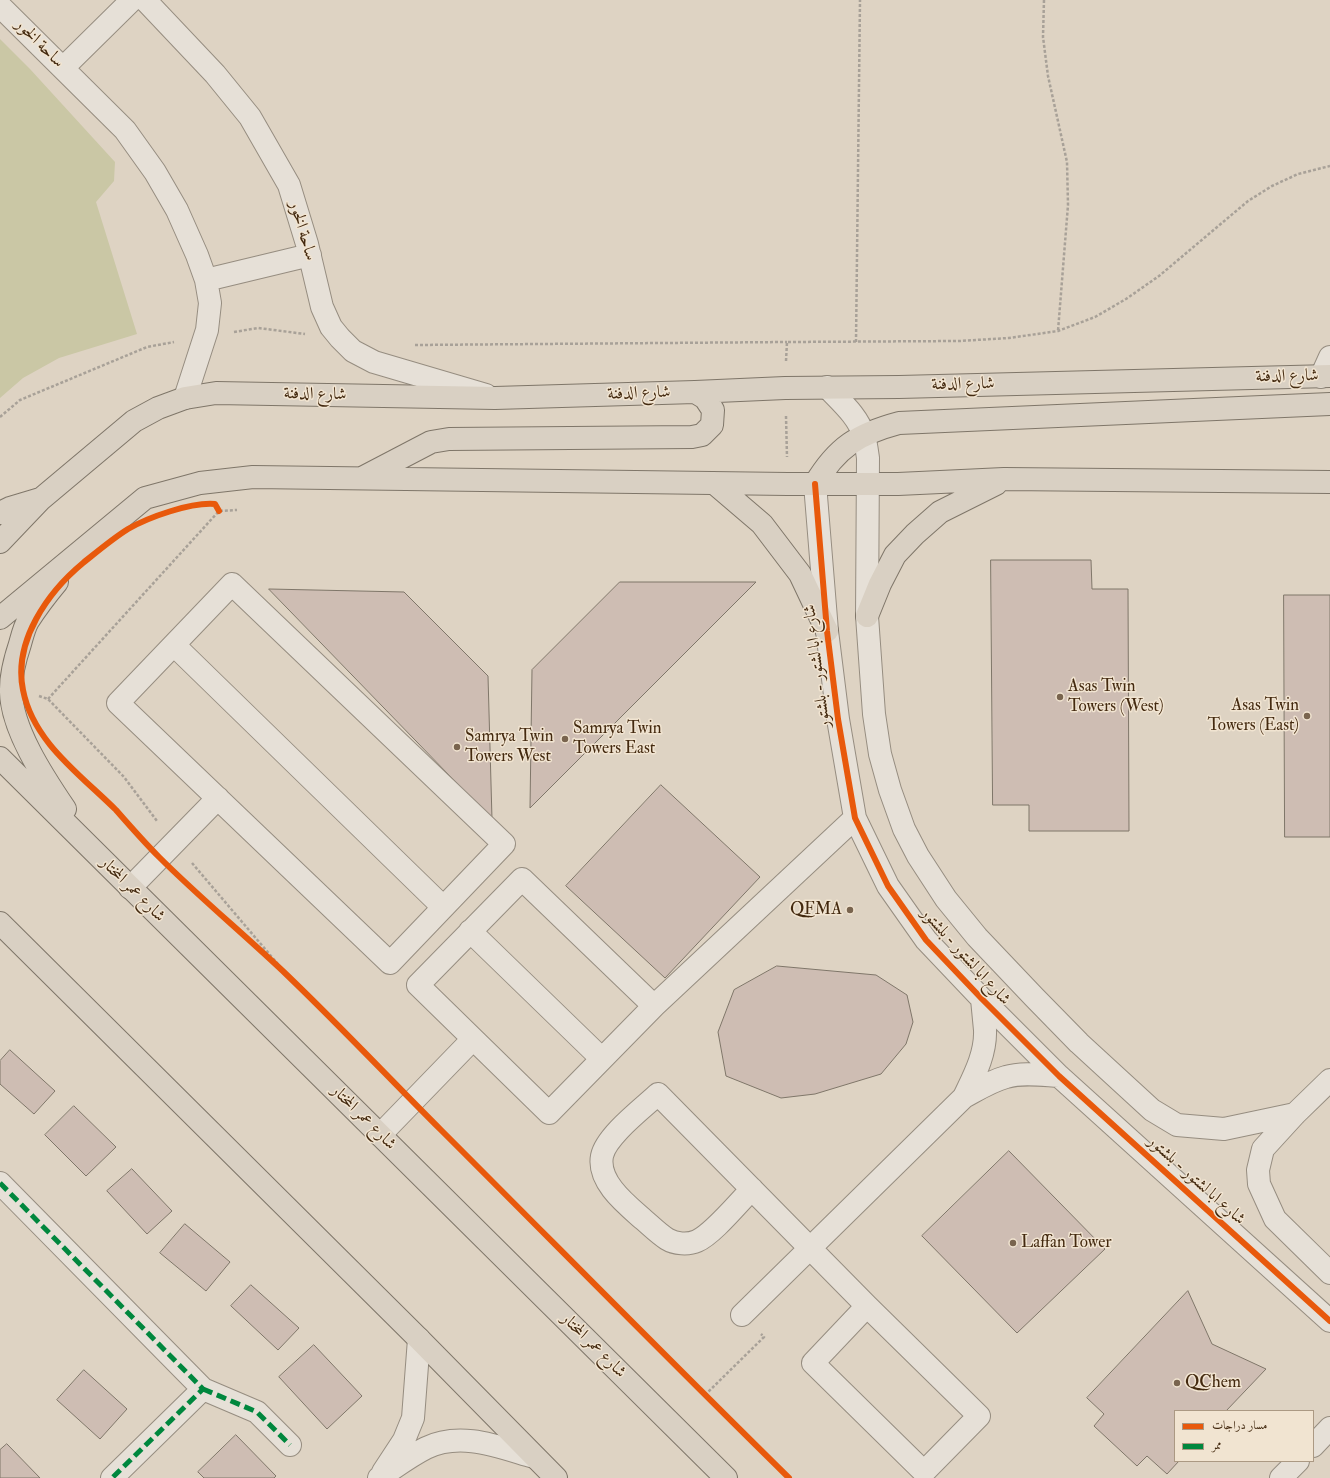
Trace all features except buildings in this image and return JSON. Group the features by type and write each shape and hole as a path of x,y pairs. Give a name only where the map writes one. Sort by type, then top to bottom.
{"main road":[{"name":"شارع الدفنة","path":"0,542 42,499 134,421 158,408 185,398 216,393 495,398 785,388 899,387 1325,376"},
{"path":"361,478 431,442 449,439 692,437 702,435 712,425 713,410 705,398 694,392"},
{"path":"815,484 833,458 850,443 879,428 899,423 1330,404"},
{"path":"0,618 145,498 200,482 254,477 788,484 935,483 1004,480 1330,482"},
{"path":"867,616 880,584 895,555 915,534 940,512 1004,480"},
{"path":"714,483 762,524 800,574 827,631"},
{"path":"0,513 10,508 42,499"},
{"path":"80,552 28,622 16,654 12,672 11,690 12,707 18,725 44,778 96,855"},
{"name":"شارع عمر المختار","path":"0,758 96,855 726,1478"},
{"path":"0,923 419,1339 556,1478"}],"street":[{"path":"63,68 132,0"},
{"name":"ساحة الخور","path":"145,0 215,74 250,117 288,185 307,244 322,307 331,327 353,351 374,362 495,398"},
{"name":"ساحة الخور","path":"0,6 125,130 155,172 177,210 197,255 206,280 210,302 207,330 185,398"},
{"path":"206,280 310,255"},
{"path":"1325,376 1330,357"},
{"name":"شارع ابا لشتور - بلشتور","path":"827,387 848,408 856,419 864,435 868,458 869,484 867,616 874,714 880,754 890,790 904,829 918,856 946,899 977,937 1079,1043 1152,1110 1176,1126 1224,1129 1294,1114"},
{"name":"شارع ابا لشتور - بلشتور","path":"815,484 827,631 838,719 855,818 888,886 926,940 982,999 1059,1076 1330,1321"},
{"path":"232,584 504,844 390,963 118,703 174,645 232,584"},
{"path":"174,645 443,907"},
{"path":"130,888 218,798"},
{"path":"654,1006 522,879 418,985 549,1113 654,1006 855,818"},
{"path":"470,931 602,1059"},
{"path":"964,1097 978,1069 981,1054 985,1031 982,999"},
{"path":"380,1135 473,1039"},
{"path":"742,1315 964,1097 990,1082 1007,1076 1059,1076"},
{"path":"1330,1080 1294,1114 1263,1149 1258,1170 1259,1184 1275,1219 1330,1273"},
{"path":"752,1189 708,1234 696,1242 682,1244 668,1240 624,1202 610,1185 603,1172 602,1156 610,1139 658,1094 752,1189 867,1306 979,1416 924,1472 813,1363 867,1306"},
{"path":"0,1183 203,1389 257,1412 290,1446"},
{"path":"379,1478 404,1440 413,1418 419,1339"},
{"path":"112,1478 203,1389"},
{"path":"1314,1445 1330,1428"},
{"path":"379,1478 427,1448 454,1440 481,1442 534,1457"},
{"path":"1281,1478 1297,1462"}],"path":[{"path":"856,342 860,0"},
{"path":"1044,0 1043,37 1048,76 1067,162 1068,212 1058,331"},
{"path":"788,484 785,388 787,342 959,341 1009,338 1058,331 1094,317 1126,299 1160,276 1248,201 1272,186 1298,174 1330,166"},
{"path":"215,504 219,511"},
{"path":"48,699 219,511 237,510"},
{"path":"249,940 293,982"},
{"path":"705,1395 764,1337 742,1315"},
{"path":"700,1390 711,1401"}],"shaded area":[{"path":"0,39 30,69 115,162 114,181 96,202 137,334 59,358 23,378 0,398"}],"marked path":[{"path":"0,1183 203,1389 112,1478"},
{"path":"203,1389 257,1412 290,1445"}],"cycle path":[{"path":"815,484 827,631 838,719 855,818 888,886 926,940 982,999 1059,1076 1330,1321"},
{"path":"219,511 215,504 194,505 170,511 137,524 122,533 83,563 57,588 36,619 28,636 23,654 21,672 23,690 28,709 37,726 60,756 116,810 142,840 190,887 272,961 346,1033 789,1478"}],"place":[{"name":"Asas Twin Towers (West)","path":"1060,697"},
{"name":"Asas Twin Towers (East)","path":"1307,716"},
{"name":"Samrya Twin Towers East","path":"565,739"},
{"name":"Samrya Twin Towers West","path":"457,747"},
{"name":"QFMA","path":"850,910"},
{"name":"Laffan Tower","path":"1013,1243"},
{"name":"QChem","path":"1177,1383"}]}
